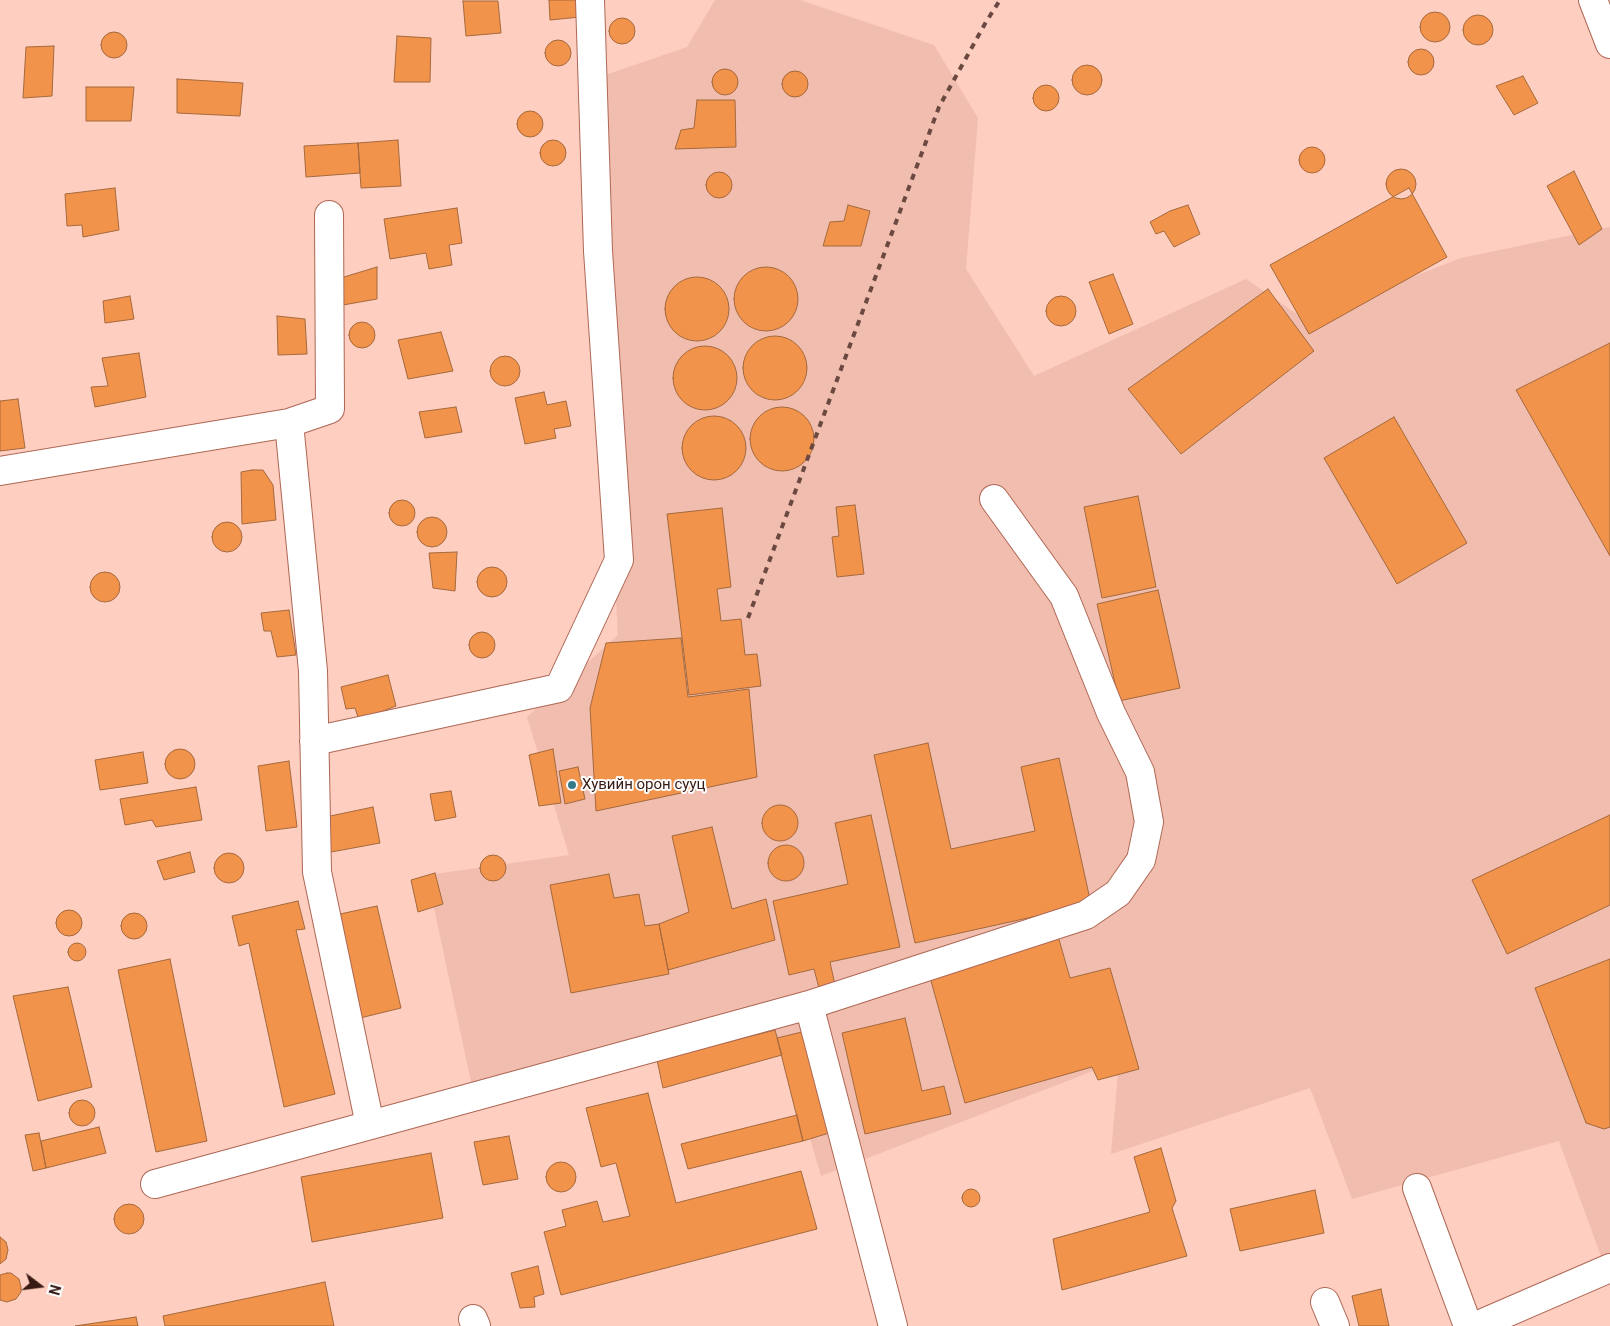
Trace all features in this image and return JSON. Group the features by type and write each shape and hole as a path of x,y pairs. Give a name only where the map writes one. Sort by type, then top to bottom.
{"street":[{"path":"314,740 559,688 619,560 598,251 590,0"},
{"path":"1593,0 1610,44"},
{"path":"0,471 288,424 330,409 329,215"},
{"path":"288,424 313,671 317,872 370,1126"},
{"path":"155,1184 809,1004 1086,915 1118,893 1141,860 1149,822 1140,772 1111,713 1064,596 994,500"},
{"path":"809,1004 893,1326"},
{"path":"1417,1188 1468,1326"},
{"path":"1476,1326 1610,1268"}],"shaded area":[{"path":"715,0 800,0 934,45 978,118 966,269 1034,376 1246,279 1304,319 1461,258 1610,227 1610,1281 1559,1141 1352,1199 1310,1088 1111,1154 1119,1061 821,1176 782,1042 471,1082 427,875 569,855 527,717 618,635 585,82 687,47"}],"building":[{"path":"549,0 586,0 590,16 550,20"},
{"path":"463,1 498,1 501,33 466,36"},
{"path":"1435,12 1445,17 1450,27 1445,37 1435,42 1425,37 1420,27 1425,17"},
{"path":"1478,15 1484,16 1492,24 1492,36 1484,44 1478,45 1472,44 1464,36 1463,30 1464,24 1472,16"},
{"path":"622,18 631,22 635,31 631,40 622,44 613,40 609,31 613,22"},
{"path":"114,32 123,36 127,45 123,54 114,58 105,54 101,45 105,36"},
{"path":"397,36 431,38 430,82 394,82"},
{"path":"558,40 567,44 571,53 567,62 558,66 549,62 545,53 549,44"},
{"path":"54,46 52,96 23,98 26,47"},
{"path":"1421,49 1430,53 1434,62 1430,71 1421,75 1412,71 1408,62 1412,53"},
{"path":"1087,65 1093,66 1101,74 1101,86 1093,94 1087,95 1081,94 1073,86 1072,80 1073,74 1081,66"},
{"path":"725,69 734,73 738,82 734,91 725,95 716,91 712,82 716,73"},
{"path":"795,71 804,75 808,84 804,93 795,97 786,93 782,84 786,75"},
{"path":"1523,76 1538,103 1514,115 1496,86"},
{"path":"177,79 243,83 240,116 177,113"},
{"path":"1046,85 1055,89 1059,98 1055,107 1046,111 1037,107 1033,98 1037,89"},
{"path":"86,87 134,87 131,121 86,121"},
{"path":"697,100 735,100 736,147 675,149 681,130 694,128"},
{"path":"530,111 539,115 543,124 539,133 530,137 521,133 517,124 521,115"},
{"path":"398,140 401,186 361,188 358,143"},
{"path":"553,140 562,144 566,153 562,162 553,166 544,162 540,153 544,144"},
{"path":"358,143 360,173 306,177 304,146"},
{"path":"1312,147 1321,151 1325,160 1321,169 1312,173 1303,169 1299,160 1303,151"},
{"path":"1401,169 1407,170 1415,178 1415,190 1407,198 1401,199 1395,198 1387,190 1386,184 1387,178 1395,170"},
{"path":"1574,171 1602,229 1579,245 1547,186"},
{"path":"719,172 728,176 732,185 728,194 719,198 710,194 706,185 710,176"},
{"path":"115,188 119,230 83,237 82,225 67,226 65,194"},
{"path":"1409,188 1447,257 1309,334 1270,265"},
{"path":"848,205 870,211 861,246 823,246 830,222 844,221"},
{"path":"1188,205 1200,234 1174,247 1164,231 1156,234 1150,222 1170,211"},
{"path":"457,208 462,243 449,245 452,265 429,269 426,253 390,259 384,219"},
{"path":"377,267 377,299 343,305 334,280"},
{"path":"766,267 778,270 789,276 795,287 798,299 795,311 789,322 778,328 766,331 754,328 743,322 737,311 734,299 737,287 743,276 754,270"},
{"path":"1113,274 1133,324 1109,334 1089,282"},
{"path":"697,277 709,280 720,286 726,297 729,309 726,321 720,332 709,338 697,341 685,338 674,332 668,321 665,309 668,297 674,286 685,280"},
{"path":"1268,289 1314,351 1181,454 1128,389"},
{"path":"130,296 134,319 105,323 103,301"},
{"path":"1061,296 1071,301 1076,311 1071,321 1061,326 1051,321 1046,311 1051,301"},
{"path":"277,316 305,319 307,354 278,355"},
{"path":"362,322 371,326 375,335 371,344 362,348 353,344 349,335 353,326"},
{"path":"441,332 453,371 408,379 398,340"},
{"path":"775,336 787,339 798,345 804,356 807,368 804,380 798,391 787,397 775,400 763,397 752,391 746,380 743,368 746,356 752,345 763,339"},
{"path":"1610,343 1610,556 1516,390"},
{"path":"705,346 717,349 728,355 734,366 737,378 734,390 728,401 717,407 705,410 693,407 682,401 676,390 673,378 676,366 682,355 693,349"},
{"path":"139,353 146,397 95,407 91,387 108,386 102,358"},
{"path":"505,356 515,361 520,371 515,381 505,386 495,381 490,371 495,361"},
{"path":"544,392 547,405 566,401 571,426 554,429 556,438 525,444 515,398"},
{"path":"18,399 25,448 0,451 0,401"},
{"path":"456,407 462,432 425,438 419,412"},
{"path":"782,407 794,410 805,416 811,427 814,439 811,451 805,462 794,468 782,471 770,468 759,462 753,451 750,439 753,427 759,416 770,410"},
{"path":"714,416 726,419 737,425 743,436 746,448 743,460 737,471 726,477 714,480 702,477 691,471 685,460 682,448 685,436 691,425 702,419"},
{"path":"1394,417 1467,543 1397,584 1324,458"},
{"path":"263,470 273,485 276,520 242,524 241,472"},
{"path":"1138,496 1156,587 1102,598 1084,507"},
{"path":"402,500 411,504 415,513 411,522 402,526 393,522 389,513 393,504"},
{"path":"855,505 864,574 837,577 832,537 839,536 836,507"},
{"path":"722,508 731,587 717,589 721,621 741,619 745,655 757,654 761,686 689,695 667,514"},
{"path":"432,517 438,518 446,526 446,538 438,546 432,547 426,546 418,538 417,532 418,526 426,518"},
{"path":"227,522 237,527 242,537 237,547 227,552 217,547 212,537 217,527"},
{"path":"457,552 455,591 433,588 429,553"},
{"path":"492,567 498,568 506,576 506,588 498,596 492,597 486,596 478,588 477,582 478,576 486,568"},
{"path":"105,572 111,573 119,581 119,593 111,601 105,602 99,601 91,593 90,587 91,581 99,573"},
{"path":"1158,590 1180,688 1119,701 1097,604"},
{"path":"289,610 296,655 277,657 271,631 264,631 261,613"},
{"path":"482,632 491,636 495,645 491,654 482,658 473,654 469,645 473,636"},
{"path":"681,638 688,697 749,689 757,777 596,811 590,708 606,643"},
{"path":"388,675 396,706 359,720 355,708 346,709 341,687"},
{"path":"928,743 951,849 1035,831 1021,767 1059,758 1091,904 915,943 874,755"},
{"path":"180,749 186,750 194,758 194,770 186,778 180,779 174,778 166,770 165,764 166,758 174,750"},
{"path":"553,749 561,803 539,806 529,755"},
{"path":"143,752 148,783 100,790 95,760"},
{"path":"289,761 297,827 266,831 258,766"},
{"name":"Хувийн орон сууц","path":"578,767 585,799 565,804 559,771"},
{"path":"196,787 202,820 156,827 152,820 125,825 120,799"},
{"path":"451,791 456,817 435,821 430,794"},
{"path":"780,805 787,806 793,810 797,816 797,830 793,836 787,840 780,841 773,840 767,836 763,830 762,823 763,816 767,810 773,806"},
{"path":"373,807 380,843 326,853 321,818"},
{"path":"871,815 900,947 830,962 835,985 819,988 814,969 789,975 773,901 848,884 835,823"},
{"path":"1610,815 1610,905 1507,954 1472,880"},
{"path":"712,827 732,909 766,899 775,940 668,970 659,924 689,912 672,836"},
{"path":"786,845 793,846 799,850 803,856 803,870 799,876 793,880 786,881 779,880 773,876 769,870 768,863 769,856 773,850 779,846"},
{"path":"190,852 195,872 164,880 157,861"},
{"path":"229,853 235,854 243,862 243,874 235,882 229,883 223,882 215,874 214,868 215,862 223,854"},
{"path":"493,855 502,859 506,868 502,877 493,881 484,877 480,868 484,859"},
{"path":"435,873 443,904 418,912 411,880"},
{"path":"609,874 614,898 639,894 645,926 659,924 669,974 571,993 550,885"},
{"path":"298,901 305,929 296,930 335,1094 284,1107 249,943 239,946 232,916"},
{"path":"377,906 401,1008 356,1019 331,916"},
{"path":"69,910 78,914 82,923 78,932 69,936 60,932 56,923 60,914"},
{"path":"134,913 143,917 147,926 143,935 134,939 125,935 121,926 125,917"},
{"path":"1058,936 1070,978 1110,968 1139,1069 1098,1080 1092,1067 965,1103 928,970"},
{"path":"77,943 83,946 86,952 83,958 77,961 71,958 68,952 71,946"},
{"path":"170,959 207,1141 156,1152 118,970"},
{"path":"1610,959 1610,1127 1604,1129 1586,1123 1535,988"},
{"path":"68,987 92,1087 38,1101 13,996"},
{"path":"905,1018 922,1091 944,1086 951,1114 865,1134 842,1033"},
{"path":"775,1030 782,1055 663,1088 657,1060"},
{"path":"802,1032 829,1133 803,1141 777,1038"},
{"path":"648,1093 676,1203 801,1171 817,1229 561,1295 544,1232 566,1226 562,1210 597,1201 603,1222 630,1216 616,1163 601,1167 586,1108"},
{"path":"82,1100 91,1104 95,1113 91,1122 82,1126 73,1122 69,1113 73,1104"},
{"path":"797,1115 803,1141 688,1169 681,1144"},
{"path":"99,1127 106,1153 46,1168 41,1141"},
{"path":"39,1133 46,1168 33,1171 25,1135"},
{"path":"509,1136 518,1179 483,1185 474,1142"},
{"path":"1161,1148 1176,1201 1172,1208 1187,1256 1062,1290 1053,1239 1150,1212 1134,1157"},
{"path":"431,1153 443,1218 312,1242 301,1177"},
{"path":"561,1162 567,1163 575,1171 575,1183 567,1191 561,1192 555,1191 547,1183 546,1177 547,1171 555,1163"},
{"path":"971,1189 977,1192 980,1198 977,1204 971,1207 965,1204 962,1198 965,1192"},
{"path":"1315,1190 1324,1233 1240,1251 1230,1209"},
{"path":"129,1204 135,1205 143,1213 143,1225 135,1233 129,1234 123,1233 115,1225 114,1219 115,1213 123,1205"},
{"path":"0,1237 6,1242 8,1250 6,1259 0,1264"},
{"path":"538,1266 544,1294 534,1297 535,1307 520,1308 511,1273"},
{"path":"11,1273 19,1279 21,1292 16,1299 7,1302 0,1300 0,1275"},
{"path":"325,1282 334,1326 165,1326 163,1316"},
{"path":"1381,1289 1389,1326 1359,1326 1352,1296"},
{"path":"136,1317 138,1326 75,1326"}],"railway":[{"path":"748,618 939,107 1000,0"}],"place":[{"name":"Хувийн орон сууц","path":"572,785"}]}
